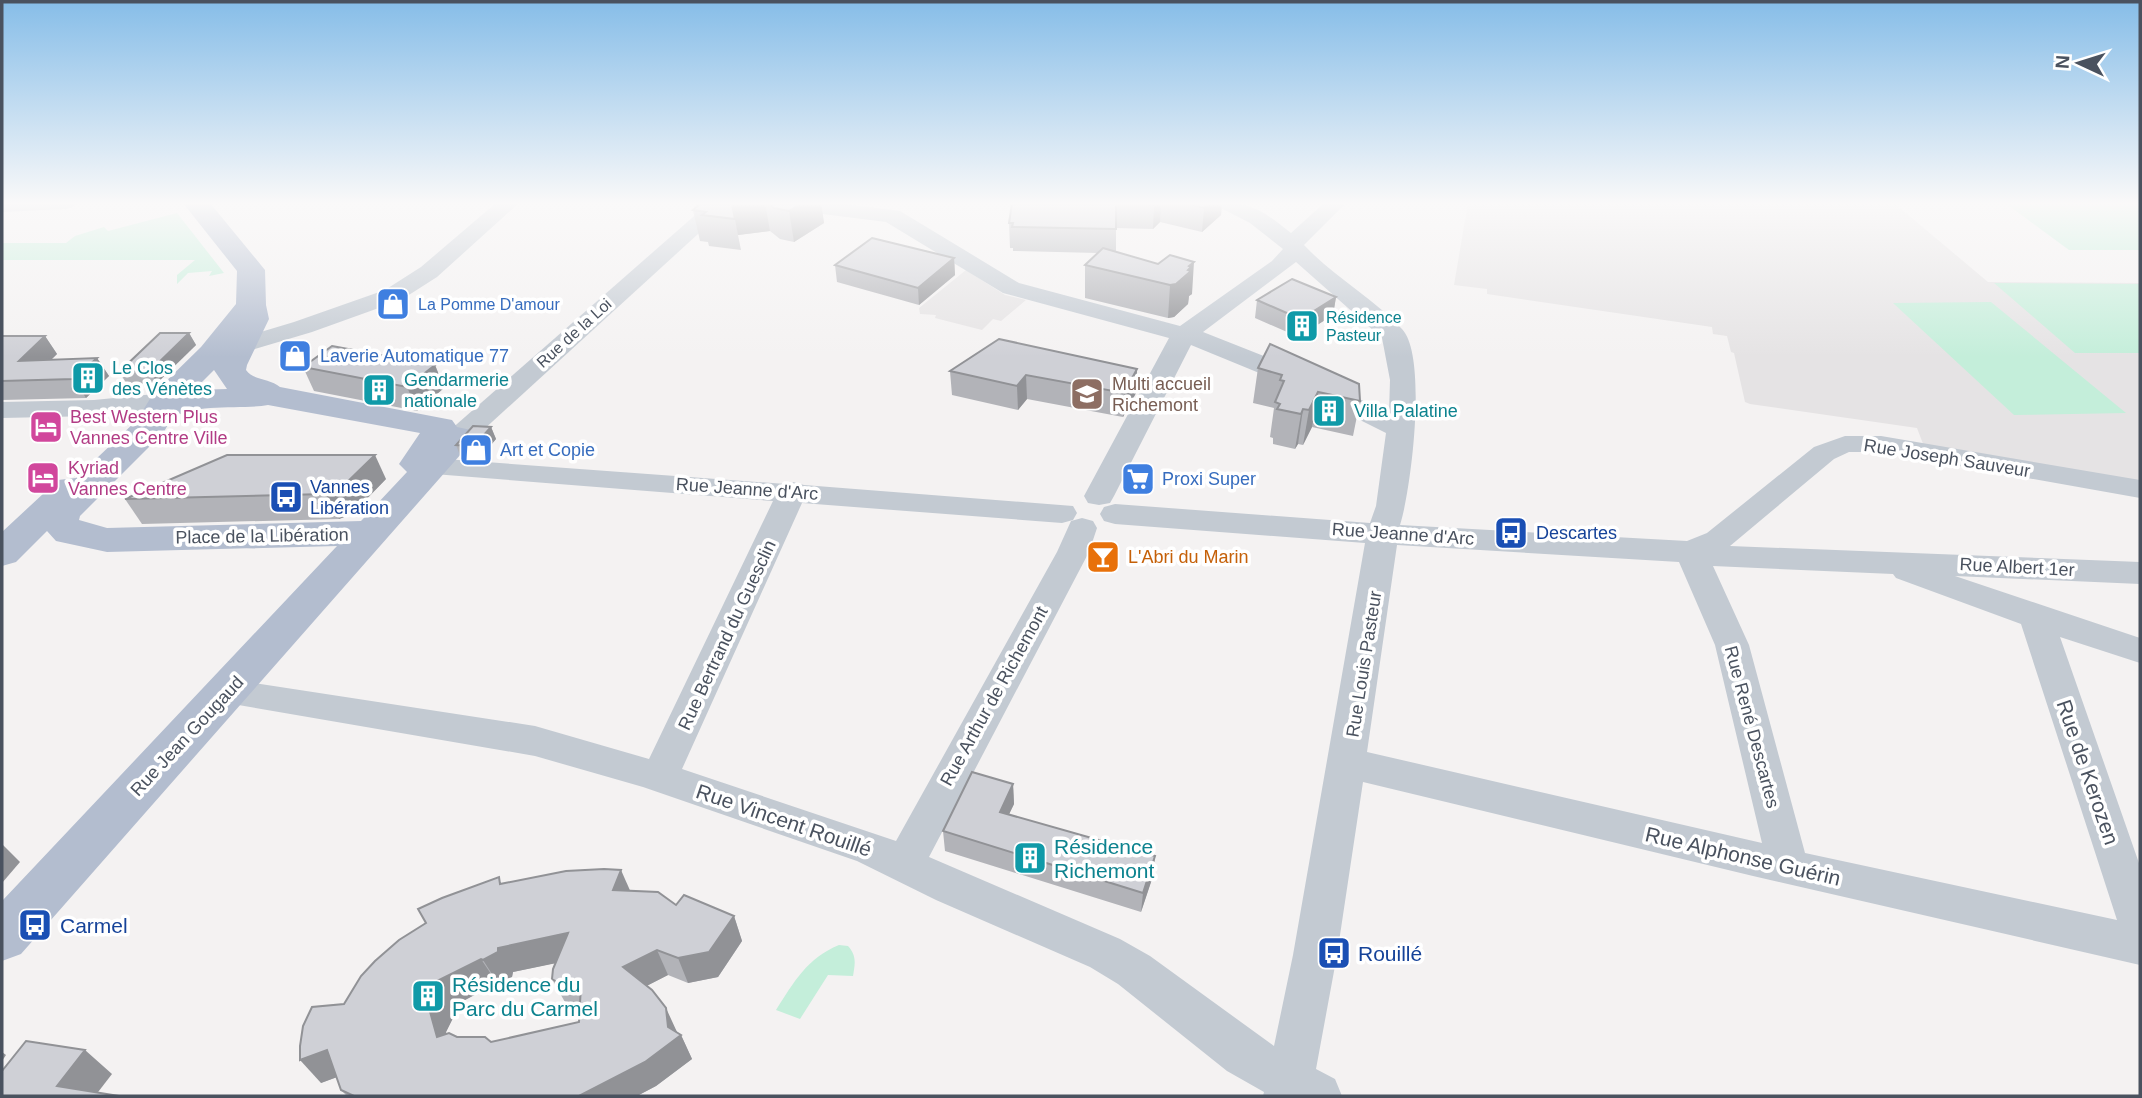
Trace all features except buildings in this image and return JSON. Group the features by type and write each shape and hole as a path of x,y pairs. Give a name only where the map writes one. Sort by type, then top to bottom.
{"main road":[{"path":"238,254 251,270 231,365 232,375 239,383 264,390 269,395"},
{"path":"2,553 162,409 237,332"},
{"path":"162,409 269,395 449,432"},
{"name":"Place de la Libération","path":"107,540 69,532 60,522 62,512 151,426 162,409"},
{"path":"404,494 405,481 435,439 449,432"},
{"name":"Place de la Libération","path":"2,567 48,549 107,540 371,533 431,467 449,432"},
{"name":"Rue Jean Gougaud","path":"2,937 371,533"}],"street":[{"path":"237,332 321,320 382,299 403,289 450,254"},
{"name":"Rue de la Loi","path":"449,432 661,254"},
{"path":"955,254 1010,288 1184,334 1305,382 1386,424 1401,428"},
{"name":"Rue Louis Pasteur","path":"1289,254 1325,275 1394,335 1403,380 1401,428 1391,506 1381,534 1381,555 1315,955 1298,1092"},
{"name":"Rue Arthur de Richemont","path":"904,864 1073,552 1090,513 1184,334 1289,254"},
{"path":"94,408 125,416 162,409"},
{"path":"2,410 162,409"},
{"name":"Rue Joseph Sauveur","path":"1691,552 1710,545 1824,453 1845,444 1881,444 2140,489"},
{"name":"Rue Jeanne d'Arc","path":"431,467 1381,534 1691,552"},
{"name":"Rue Bertrand du Guesclin","path":"659,778 793,491"},
{"path":"1738,524 1739,533 1746,544 1777,559"},
{"name":"Rue Albert 1er","path":"1691,552 1716,556 1894,565 1933,564 2140,573"},
{"name":"Rue René Descartes","path":"1691,552 1732,645 1788,867"},
{"name":"Rue Albert 1er","path":"1894,565 1958,590 2140,651"},
{"name":"Rue de Kerozen","path":"2036,617 2140,926"},
{"name":"Rue Vincent Rouillé","path":"228,692 535,741 659,778 871,848 1115,959 1134,970 1244,1055 1298,1092"},
{"name":"Rue Alphonse Guérin","path":"1348,764 1788,867 2140,945"}],"shaded area":[{"path":"1459,254 1955,254 1988,282 2140,283 2140,486 1925,449 1917,428 1750,404 1745,402 1734,353 1731,352 1727,336 1713,334 1712,327 1487,294 1487,289 1454,285"},
{"path":"966,270 1005,295 1026,300 1001,321 993,319 982,330 935,318 936,315 920,314 919,308"}],"green space":[{"path":"2,254 209,254 224,273 209,276 212,271 188,273 177,284 177,275 195,260 2,260"},
{"path":"1994,283 2140,284 2140,353 2075,353"},
{"path":"1991,302 2126,413 2014,415 1893,303"},
{"path":"839,945 848,946 853,953 853,976 828,975 800,1019 776,1010 810,964"}],"place":[{"name":"La Pomme D'amour","path":"393,304"},
{"name":"Résidence Pasteur","path":"1302,326"},
{"name":"Laverie Automatique 77","path":"295,356"},
{"name":"Le Clos des Vénètes","path":"88,378"},
{"name":"Gendarmerie nationale","path":"379,390"},
{"name":"Multi accueil Richemont","path":"1087,394"},
{"name":"Villa Palatine","path":"1329,411"},
{"name":"Best Western Plus Vannes Centre Ville","path":"46,427"},
{"name":"Art et Copie","path":"476,450"},
{"name":"Kyriad Vannes Centre","path":"43,478"},
{"name":"Proxi Super","path":"1138,479"},
{"name":"Vannes Libération","path":"286,497"},
{"name":"Descartes","path":"1511,533"},
{"name":"L'Abri du Marin","path":"1103,557"},
{"name":"Résidence Richemont","path":"1030,858"},
{"name":"Carmel","path":"35,925"},
{"name":"Rouillé","path":"1334,953"},
{"name":"Résidence du Parc du Carmel","path":"428,996"}]}
